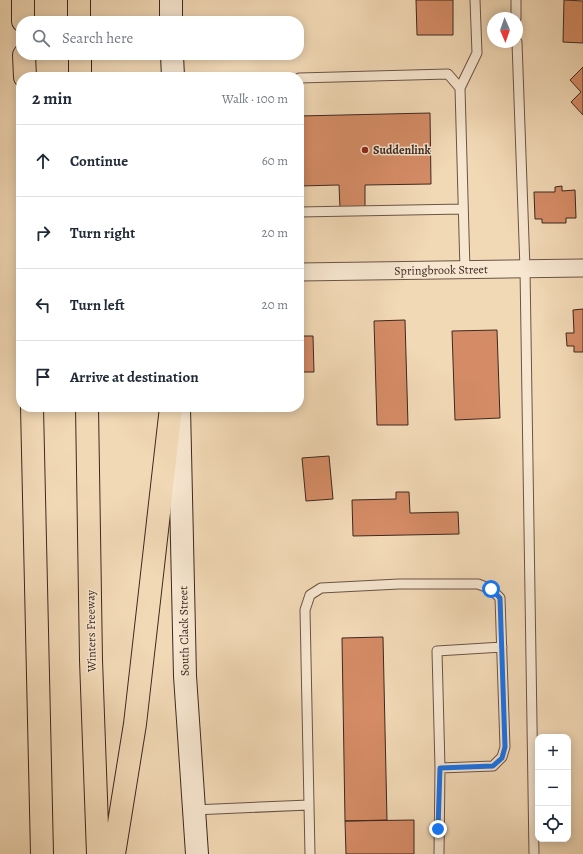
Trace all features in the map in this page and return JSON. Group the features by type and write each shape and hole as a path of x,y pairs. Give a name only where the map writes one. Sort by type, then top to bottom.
{"highway":[{"path":"23,0 23,16"},
{"path":"79,0 80,16"},
{"path":"24,60 25,72"},
{"path":"80,60 80,72"},
{"path":"32,412 42,854"},
{"name":"Winters Freeway","path":"86,412 91,652 98,854"},
{"path":"114,854 135,724 170,412"}],"main road":[{"path":"171,0 171,16"},
{"path":"172,60 172,72"},
{"name":"South Clack Street","path":"179,412 185,676 197,854"}],"street":[{"name":"Springbrook Street","path":"304,272 583,268"}],"lane":[{"path":"465,270 460,88 477,53 475,0"},
{"path":"516,0 516,12"},
{"path":"517,48 525,269 534,854"},
{"path":"304,78 448,74 460,88"},
{"path":"304,212 463,209"},
{"path":"310,854 305,610 310,595 321,588 399,584 478,584 491,589 500,598 505,747 502,758 493,766 440,768"},
{"path":"439,854 440,768 437,651 502,648"},
{"path":"193,810 309,805"}],"building":[{"path":"416,0 453,0 453,35 417,35"},
{"path":"564,0 583,1 583,43 563,42"},
{"path":"583,67 583,115 571,102 581,92 570,80"},
{"name":"Suddenlink","path":"430,113 431,184 365,185 365,208 340,209 339,185 304,186 304,116"},
{"path":"562,186 562,191 575,190 576,218 566,218 566,223 542,223 542,219 535,219 534,192 555,192 555,187"},
{"path":"583,309 583,352 574,352 574,346 567,346 566,333 574,333 573,310"},
{"path":"405,320 408,425 377,425 374,321"},
{"path":"497,330 500,418 455,420 452,331"},
{"path":"304,336 313,336 314,372 304,372"},
{"path":"329,456 333,499 306,501 302,458"},
{"path":"396,492 409,492 410,513 458,512 459,534 353,536 352,500 396,499"},
{"path":"383,637 387,820 345,821 342,638"},
{"path":"414,820 414,854 346,854 345,821"}],"place":[{"name":"Suddenlink","path":"365,150"}],"route":[{"path":"438,829 440,768 493,766 502,758 505,747 500,598 491,589"}]}
